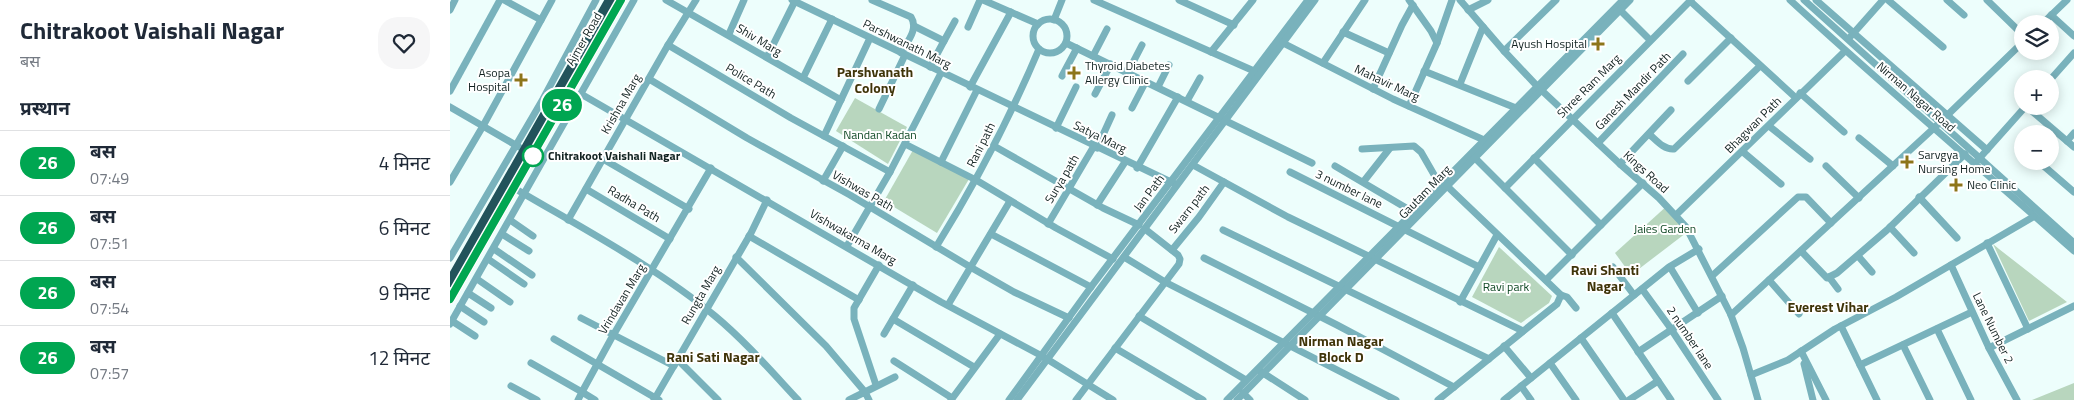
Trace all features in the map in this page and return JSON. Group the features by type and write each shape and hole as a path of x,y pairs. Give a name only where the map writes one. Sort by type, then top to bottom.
{"highway":[{"name":"Ajmer Road","path":"450,299 514,188 529,153 610,0"},
{"name":"Ajmer Road","path":"450,282 621,0"}],"street":[{"path":"450,91 502,0 541,20"},
{"path":"450,182 552,0"},
{"path":"450,258 516,145 596,0"},
{"path":"475,336 451,322 634,0"},
{"name":"Shiv Marg","path":"666,0 729,34 841,100"},
{"name":"Krishna Marg","path":"568,220 648,79 696,0"},
{"path":"729,34 744,0"},
{"path":"872,0 911,17 914,26 879,109"},
{"path":"968,27 982,0 1038,24"},
{"path":"1054,20 1062,0"},
{"path":"1094,0 1105,2 1254,71"},
{"path":"1179,0 1234,25"},
{"path":"1211,52 1253,0"},
{"name":"Jan Path","path":"1017,400 1069,318 1113,259 1142,227 1254,71 1308,0"},
{"name":"Jan Path","path":"1174,184 1193,165 1222,118 1283,43 1314,0"},
{"path":"1323,63 1365,0"},
{"path":"1409,106 1437,43 1452,0"},
{"name":"Kings Road","path":"1460,0 1504,51 1540,88 1572,120 1676,215 1686,227 1699,249 1731,315 1758,400"},
{"path":"1468,10 1488,0"},
{"path":"1504,51 1556,0"},
{"path":"1402,228 1414,212 1443,185 1484,140 1516,108 1540,88 1628,0"},
{"name":"Gautam Marg","path":"1260,371 1443,185 1475,158 1540,88 1628,0"},
{"path":"1691,0 1760,66 1844,132"},
{"name":"Shree Ram Marg","path":"1505,188 1691,0"},
{"name":"Nirman Nagar Road","path":"1790,0 1934,128 1965,154 1977,160 2073,244"},
{"name":"Nirman Nagar Road","path":"1804,0 1941,122 2033,217 2073,244"},
{"name":"Bhagwan Path","path":"1676,215 1769,126 1843,49 1847,40 1884,0"},
{"path":"1888,0 1943,47"},
{"path":"1947,0 1964,15"},
{"path":"1987,0 2014,26"},
{"path":"2054,0 2061,6"},
{"path":"2051,15 2067,0"},
{"path":"767,57 794,1"},
{"name":"Parshwanath Marg","path":"794,1 1012,107"},
{"path":"1813,8 1817,1 1987,150"},
{"path":"1411,2 1437,43"},
{"path":"1373,89 1411,2"},
{"path":"1620,10 1650,40"},
{"path":"941,162 1011,12"},
{"path":"803,78 832,19"},
{"path":"1048,19 1063,24 1068,38 1061,50 1052,54 1039,50 1033,37 1038,24 1048,19"},
{"path":"930,67 955,21"},
{"path":"2059,22 2074,36"},
{"path":"914,26 944,41"},
{"path":"1460,84 1484,27"},
{"path":"1093,56 1107,29"},
{"path":"1343,32 1389,53"},
{"path":"824,136 870,38"},
{"path":"1688,81 1731,38"},
{"name":"3 number lane","path":"1066,43 1312,163"},
{"name":"Mahavir Marg","path":"1283,43 1373,89 1484,140"},
{"name":"Police Path","path":"668,45 824,136 890,172"},
{"path":"1128,72 1142,45"},
{"path":"1062,76 1077,48"},
{"name":"Rani path","path":"936,247 994,146 1039,50"},
{"path":"1731,315 1941,122 2014,51"},
{"name":"Ganesh Mandir Path","path":"1598,143 1683,54"},
{"path":"2059,71 2072,58"},
{"path":"1095,94 1111,64"},
{"path":"1158,87 1169,65"},
{"path":"1649,134 1668,150 1674,149 1760,66"},
{"path":"1424,71 1516,108"},
{"path":"847,246 890,172 941,73"},
{"path":"1186,101 1200,78"},
{"name":"Vishwas Path","path":"648,79 1014,292 1069,318"},
{"path":"1132,108 1146,81"},
{"path":"1056,128 1076,88"},
{"path":"1911,95 1917,88"},
{"name":"Vishwakarma Marg","path":"581,94 948,305 1045,358 1113,400"},
{"path":"1137,168 1178,97"},
{"path":"1923,106 1929,99"},
{"path":"450,107 516,145 542,163"},
{"name":"Satya Marg","path":"1012,107 1174,184"},
{"path":"1620,164 1671,110"},
{"name":"Surya path","path":"1048,224 1095,147 1112,115"},
{"path":"1977,160 2018,115"},
{"path":"2037,115 2074,147"},
{"path":"1769,126 1810,159"},
{"path":"2067,141 2074,133"},
{"path":"1859,138 1893,166"},
{"path":"905,144 976,180 1048,224 1113,259"},
{"path":"823,181 843,146"},
{"path":"994,146 1097,205 1142,227 1172,250 1180,259 1179,264 1076,400"},
{"path":"1362,149 1412,146 1419,150 1443,185 1561,295 1567,297 1576,308"},
{"path":"1364,181 1390,148"},
{"path":"1743,152 1781,184"},
{"path":"1829,277 1858,256 1965,154"},
{"path":"1475,158 1572,255"},
{"path":"1534,158 1601,225"},
{"path":"603,159 689,209"},
{"path":"1097,205 1125,162"},
{"path":"1193,165 1288,217 1523,331"},
{"path":"1335,166 1364,181 1414,212"},
{"path":"1826,166 1859,198"},
{"name":"Vrindavan Marg","path":"578,400 597,363 689,209 711,168"},
{"path":"2048,170 2074,192"},
{"name":"3 number lane","path":"1290,172 1479,267"},
{"name":"Swarn path","path":"1172,250 1224,182"},
{"path":"1546,280 1642,183"},
{"path":"514,188 652,271 706,309 759,358 798,400"},
{"name":"Radha Path","path":"586,189 670,239"},
{"path":"1712,276 1798,197 1806,197 1831,223"},
{"path":"1920,197 1957,238"},
{"name":"Rungta Marg","path":"657,399 706,309 749,236 767,200"},
{"path":"948,305 972,268 1010,201"},
{"path":"1751,375 1788,360 1841,326 1896,297 2033,217"},
{"path":"510,220 534,236"},
{"name":"Jan Path","path":"1010,400 1124,257 1142,227"},
{"path":"1890,227 1914,253"},
{"path":"1223,230 1490,359"},
{"path":"502,234 529,251"},
{"path":"991,234 1091,288"},
{"path":"1460,302 1497,235"},
{"path":"749,236 858,300"},
{"path":"1987,243 2028,329"},
{"path":"494,249 532,275"},
{"path":"1504,400 1670,266 1699,249"},
{"path":"1801,251 1827,278 1829,277 1838,289"},
{"path":"1858,256 1872,272"},
{"path":"736,257 826,346 869,400"},
{"path":"1124,257 1165,282 1396,400"},
{"path":"1204,258 1454,388"},
{"path":"488,259 524,284"},
{"path":"876,385 854,319 854,308 879,265"},
{"name":"Lane Number 2","path":"1951,265 1989,348 2017,400"},
{"path":"1670,266 1698,313"},
{"path":"1613,267 1634,295"},
{"path":"477,279 510,302"},
{"path":"1770,280 1799,314"},
{"path":"884,334 913,285"},
{"name":"2 number lane","path":"1642,289 1718,400"},
{"path":"468,293 491,308"},
{"path":"1438,400 1557,304 1561,295"},
{"path":"1638,352 1722,296"},
{"path":"460,306 484,322"},
{"path":"1989,348 2074,306"},
{"path":"1860,365 1972,312"},
{"path":"1612,313 1671,400"},
{"path":"1139,316 1246,380"},
{"path":"581,318 676,363 718,400"},
{"path":"893,320 974,367"},
{"path":"1841,326 1877,400"},
{"path":"1937,328 1971,400"},
{"path":"894,361 952,399 1000,334"},
{"path":"1582,338 1624,400"},
{"path":"554,339 657,399"},
{"path":"1903,345 1930,400"},
{"path":"1504,346 1531,378"},
{"path":"1114,348 1203,400"},
{"path":"1801,351 1813,400"},
{"path":"1801,351 1826,400"},
{"path":"531,363 595,400"},
{"path":"1550,363 1576,400"},
{"path":"1227,400 1246,380 1260,371"},
{"path":"1237,400 1260,371"},
{"path":"1260,371 1305,400"},
{"path":"850,400 876,385 895,377"},
{"path":"1629,400 1658,381"},
{"path":"511,386 538,400"},
{"path":"1521,386 1530,400"},
{"path":"1243,393 1250,400"}],"green space":[{"name":"Nandan Kadan","path":"855,98 907,127 888,164 836,131"},
{"path":"913,150 969,179 937,233 884,201"},
{"name":"Jaies Garden","path":"1669,204 1686,233 1631,275 1615,253"},
{"path":"1993,244 1999,249 2067,302 2029,321"},
{"name":"Ravi park","path":"1499,247 1552,296 1549,303 1521,323 1472,297"},
{"path":"2074,383 2074,400 2032,400"}],"bus line":[{"name":"26","path":"450,299 621,0"}],"place":[{"name":"Ayush Hospital","path":"1598,44"},
{"name":"Thyroid Diabetes Allergy Clinic","path":"1074,73"},
{"name":"Asopa Hospital","path":"521,80"},
{"name":"Chitrakoot Vaishali Nagar","path":"533,156"},
{"name":"Sarvgya Nursing Home","path":"1907,162"},
{"name":"Neo Clinic","path":"1956,185"}],"district":[{"name":"Parshvanath Colony","path":"875,80"},
{"name":"Ravi Shanti Nagar","path":"1605,278"},
{"name":"Everest Vihar","path":"1828,307"},
{"name":"Nirman Nagar Block D","path":"1341,350"},
{"name":"Rani Sati Nagar","path":"713,357"}]}
